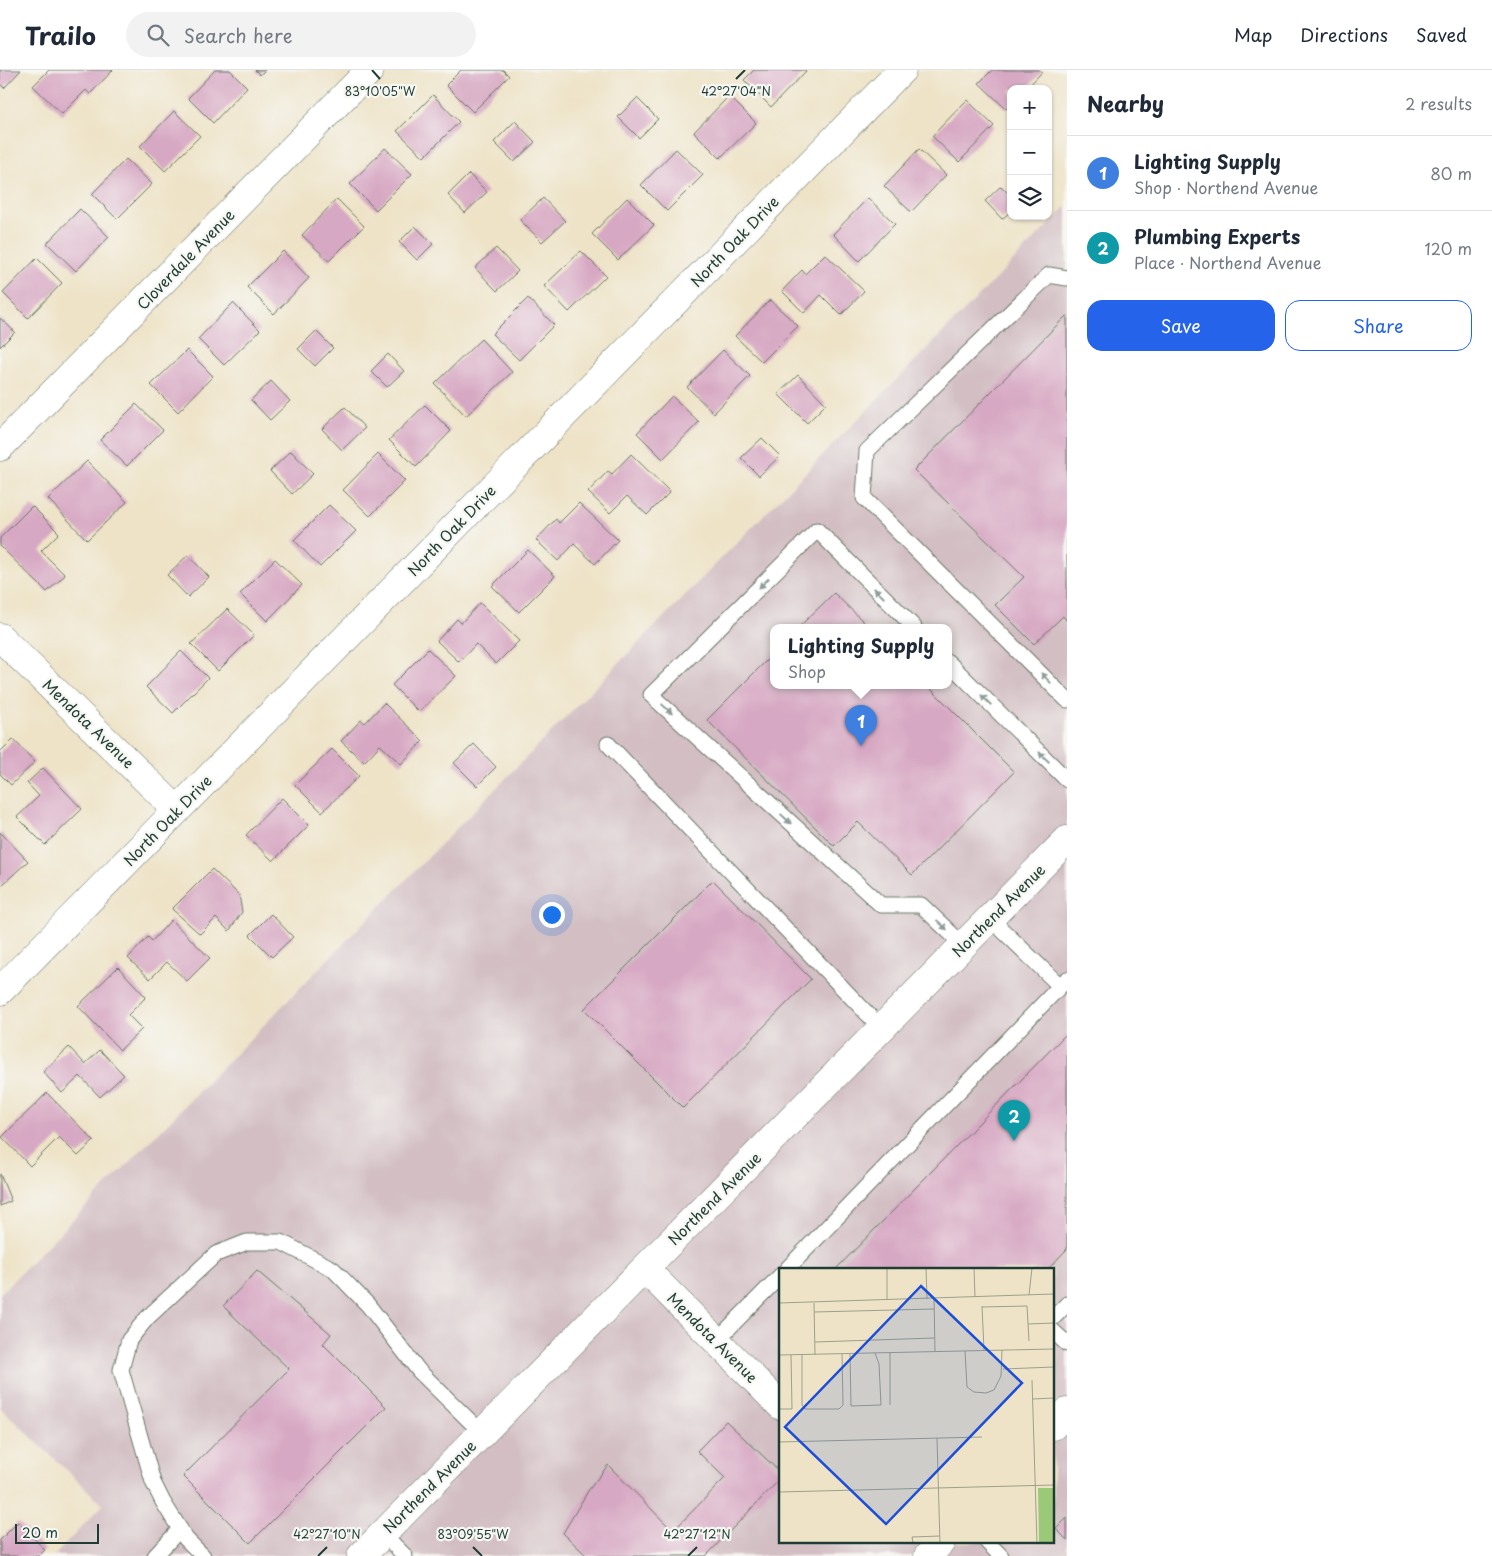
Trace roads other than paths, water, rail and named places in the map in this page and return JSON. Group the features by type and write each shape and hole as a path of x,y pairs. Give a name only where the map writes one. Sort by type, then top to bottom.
{"street":[{"name":"Cloverdale Avenue","path":"0,447 370,70"},
{"name":"North Oak Drive","path":"0,991 902,70"},
{"name":"Mendota Avenue","path":"0,637 177,810"},
{"name":"Northend Avenue","path":"361,1556 1067,840"},
{"name":"Mendota Avenue","path":"645,1269 779,1404"},
{"path":"1054,1425 1067,1412"}],"lane":[{"path":"1067,278 1049,275 867,451 864,498 1025,656 1067,700"},
{"path":"911,624 817,530 651,695 881,905 920,905 963,945"},
{"path":"952,666 1067,780"},
{"path":"608,744 881,1028"},
{"path":"788,1268 1064,982 990,918"},
{"path":"203,1556 180,1530 153,1482 121,1370 129,1340 147,1318 216,1254 247,1242 281,1242 333,1269 368,1305 419,1371 482,1433"},
{"path":"716,1341 779,1277"},
{"path":"1054,1317 1067,1304"},
{"path":"1054,1332 1067,1344"},
{"path":"155,1556 180,1530"},
{"path":"383,1534 405,1556"},
{"path":"989,1544 1001,1556"}],"place":[{"name":"Lighting Supply","path":"861,746"},
{"name":"Plumbing Experts","path":"1014,1141"}]}
